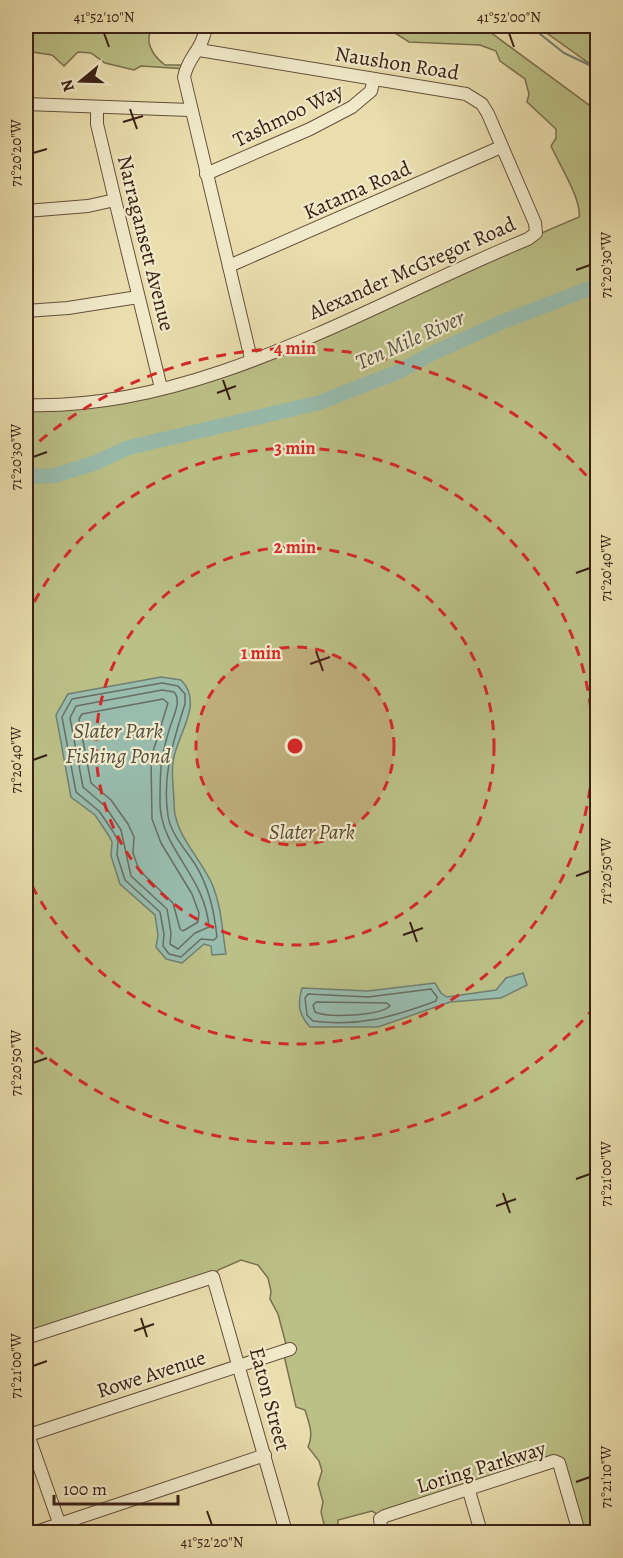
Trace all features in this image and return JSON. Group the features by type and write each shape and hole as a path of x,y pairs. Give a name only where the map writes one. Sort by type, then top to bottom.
{"street":[{"path":"206,26 199,50 185,69 184,77 251,359"},
{"name":"Naushon Road","path":"199,50 466,94 482,105 535,223 536,232"},
{"name":"Tashmoo Way","path":"206,174 310,129 352,108 371,91 374,79"},
{"path":"26,104 190,110"},
{"name":"Narragansett Avenue","path":"97,107 98,124 115,200 161,388"},
{"name":"Katama Road","path":"229,266 501,147"},
{"path":"26,211 88,206 115,200"},
{"name":"Alexander McGregor Road","path":"26,405 105,399 161,388 251,359 297,342 528,238 536,232"},
{"path":"26,311 68,308 138,297"},
{"name":"Eaton Street","path":"26,1338 213,1277 240,1365 286,1533"},
{"name":"Rowe Avenue","path":"26,1433 290,1349"},
{"path":"26,1433 61,1529"},
{"path":"36,1533 61,1529 265,1455"},
{"name":"Loring Parkway","path":"382,1533 380,1519 554,1461 559,1463 579,1533"},
{"path":"469,1491 481,1533"}],"green space":[{"path":"26,26 154,26 149,37 153,52 165,65 180,65 187,69 141,66 134,70 105,63 91,53 78,52 64,66 52,55 26,51"},
{"name":"Slater Park","path":"384,26 482,26 597,111 597,1532 581,1532 562,1464 382,1517 372,1511 338,1520 338,1525 332,1532 326,1532 321,1512 323,1502 318,1484 322,1471 319,1461 308,1447 311,1438 309,1424 305,1410 296,1407 283,1351 287,1348 278,1314 270,1299 268,1278 258,1265 241,1260 218,1270 215,1275 26,1336 26,404 112,398 227,368 579,217 574,192 551,146 556,138 556,129 527,102 529,94 525,79 500,61 496,51 480,45 409,42"},
{"path":"537,26 597,26 597,69"}],"water":[{"name":"Slater Park Fishing Pond","path":"161,677 181,680 188,689 190,709 173,762 175,815 183,836 213,886 220,912 226,954 212,955 211,946 204,944 182,963 166,959 156,947 158,935 155,915 120,884 111,856 112,842 109,836 95,815 71,797 56,715 68,694"},
{"path":"523,973 527,985 501,998 450,1002 378,1027 310,1027 300,1009 302,988 368,991 435,983 441,993 447,997 496,990 506,978"}],"waterway":[{"path":"418,26 467,30 475,26"},
{"path":"530,26 564,53 598,69"},
{"name":"Ten Mile River","path":"26,476 53,476 95,463 127,448 318,403 398,372 431,354 502,322 591,288 598,281"}]}
